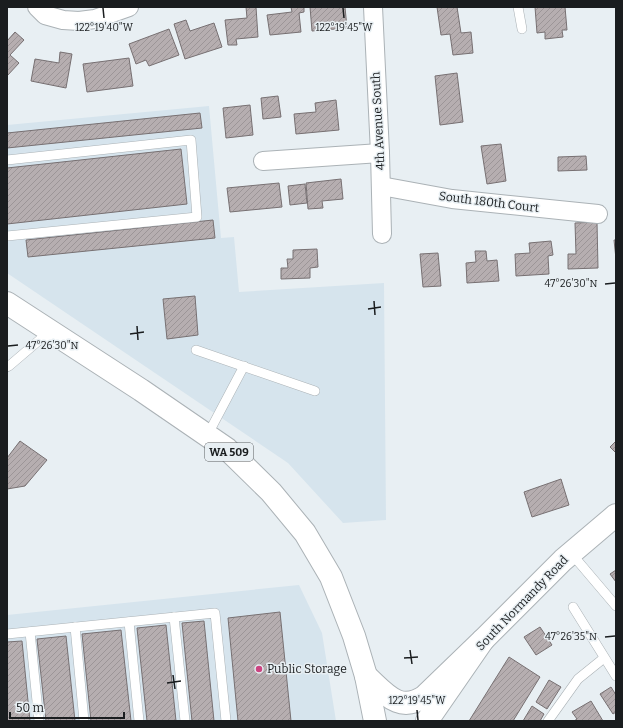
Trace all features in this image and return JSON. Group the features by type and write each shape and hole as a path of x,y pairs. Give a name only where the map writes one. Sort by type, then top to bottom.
{"main road":[{"name":"WA 509","path":"7,303 141,390 207,436 226,450 271,492 305,532 331,576 354,636 366,676 375,721"},
{"name":"South Normandy Road","path":"427,721 483,640 571,553 616,515"},
{"path":"366,676 392,700 403,704 409,704 425,696 483,640"}],"street":[{"path":"41,11 62,20 78,22 94,19 129,7"},
{"name":"4th Avenue South","path":"373,7 380,152 382,234"},
{"path":"263,161 380,152"},
{"name":"South 180th Court","path":"381,186 452,199 598,214"}],"lane":[{"path":"518,7 522,29"},
{"path":"7,160 191,140 197,217 7,236"},
{"path":"7,367 50,331"},
{"path":"196,350 315,391"},
{"path":"207,436 244,366"},
{"path":"571,553 616,606"},
{"path":"572,607 616,676"},
{"path":"7,634 215,613 226,721"},
{"path":"174,617 185,721"},
{"path":"129,622 140,721"},
{"path":"75,627 84,721"},
{"path":"30,632 38,721"},
{"path":"548,721 578,679 604,658"}],"shaded area":[{"path":"209,106 221,238 234,237 239,292 384,283 386,520 343,523 288,463 7,273 7,125"},
{"path":"299,585 322,633 336,721 7,721 7,615"}],"building":[{"path":"246,7 256,7 258,37 236,39 237,45 228,45 225,20 247,18"},
{"path":"291,7 304,7 304,12 299,13 301,32 270,35 267,15 292,12"},
{"path":"310,7 345,7 347,28 312,31"},
{"path":"437,7 457,7 461,33 471,32 473,53 453,55 450,34 441,35"},
{"path":"535,7 565,7 567,30 562,30 563,37 545,39 545,32 537,33"},
{"path":"186,20 190,31 214,23 222,47 185,59 174,24"},
{"path":"169,29 179,55 149,66 146,60 136,64 129,44"},
{"path":"15,32 24,40 10,55 19,63 7,76 7,41"},
{"path":"60,52 72,54 66,88 31,81 35,59 59,63"},
{"path":"129,58 133,86 87,92 83,64"},
{"path":"457,73 463,122 440,125 435,76"},
{"path":"278,96 281,117 263,119 261,98"},
{"path":"336,100 339,130 296,134 294,114 316,112 315,103"},
{"path":"250,105 253,135 226,138 223,108"},
{"path":"200,113 202,128 7,148 7,133"},
{"path":"501,144 506,181 487,184 481,146"},
{"path":"181,149 187,204 7,224 7,168"},
{"path":"586,156 587,170 558,171 558,157"},
{"path":"341,179 343,199 322,201 323,208 308,209 306,183"},
{"path":"279,183 282,207 230,212 227,188"},
{"path":"305,184 307,203 290,205 288,186"},
{"path":"213,220 215,238 28,257 26,240"},
{"path":"597,222 598,268 568,269 568,254 576,254 575,223"},
{"path":"614,240 616,240 616,259"},
{"path":"551,241 553,255 548,256 549,274 516,276 515,254 530,253 529,243"},
{"path":"317,249 318,267 310,268 310,278 281,279 281,268 288,268 287,259 293,259 293,250"},
{"path":"475,251 486,251 487,261 497,260 499,281 467,283 466,263 476,262"},
{"path":"438,253 441,286 423,287 420,254"},
{"path":"195,296 198,335 167,339 163,299"},
{"path":"20,441 47,460 25,486 7,489 7,458"},
{"path":"616,441 616,453 610,447"},
{"path":"561,479 569,505 532,517 524,492"},
{"path":"616,570 616,582 610,574"},
{"name":"Public Storage","path":"280,612 291,721 238,721 228,618"},
{"path":"204,621 214,721 192,721 182,623"},
{"path":"166,625 176,721 147,721 137,628"},
{"path":"540,627 552,645 536,655 524,637"},
{"path":"121,630 131,721 91,721 82,634"},
{"path":"66,636 75,721 46,721 37,639"},
{"path":"22,641 30,721 7,721 7,642"},
{"path":"509,657 540,677 513,721 469,721"},
{"path":"549,680 561,687 547,709 536,702"},
{"path":"611,687 616,695 616,712 613,714 600,694"},
{"path":"591,701 603,721 574,721 577,719 572,712"},
{"path":"532,706 544,714 540,721 523,721"}],"place":[{"name":"Public Storage","path":"259,669"}]}
